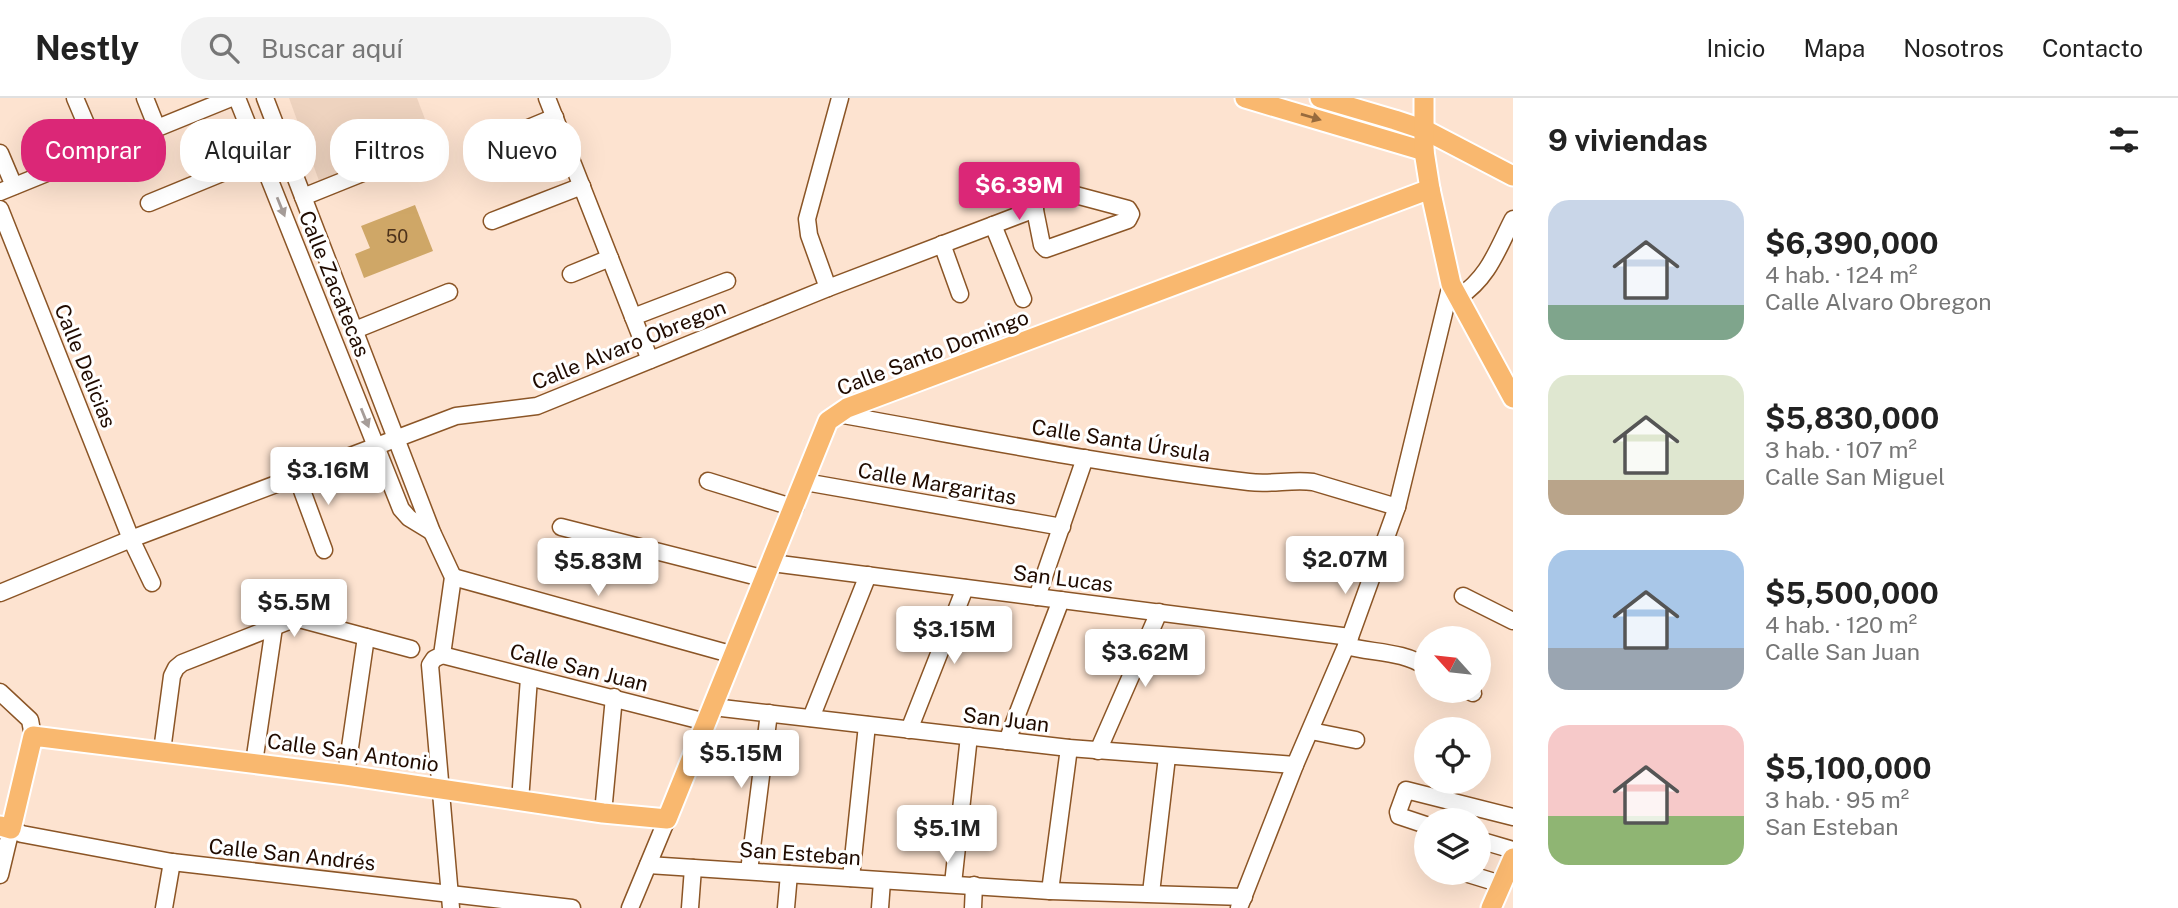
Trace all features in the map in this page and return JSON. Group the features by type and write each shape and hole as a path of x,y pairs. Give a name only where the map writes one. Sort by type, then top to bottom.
{"main road":[{"path":"1245,98 1424,151"},
{"path":"1320,98 1425,130 1513,176"},
{"path":"1424,98 1424,151 1430,189 1455,290 1513,398"},
{"name":"Calle Santo Domingo","path":"667,819 828,421 837,414 873,398 1430,189"},
{"path":"5,827 32,728"},
{"name":"Calle San Antonio","path":"32,728 162,751 603,813 667,819"},
{"path":"1490,908 1513,858"}],"street":[{"path":"75,98 84,119"},
{"path":"145,98 154,119"},
{"path":"166,124 209,102 231,98"},
{"name":"Calle Zacatecas","path":"237,98 246,119"},
{"name":"Calle Zacatecas","path":"265,98 432,532 453,577"},
{"path":"547,98 650,360"},
{"path":"828,288 809,235 807,219 840,98"},
{"path":"550,119 555,117"},
{"path":"0,153 7,189 24,182"},
{"path":"149,203 200,182"},
{"name":"Calle Zacatecas","path":"271,182 401,509 409,518 432,532"},
{"path":"303,197 340,182"},
{"path":"1032,185 1128,209 1131,214 1128,220 1046,249 1042,245 1035,209 1032,185"},
{"path":"492,221 582,186"},
{"name":"Calle Delicias","path":"0,209 131,540 152,583"},
{"name":"Calle Alvaro Obregon","path":"0,593 456,416 537,406 828,288 1035,209"},
{"path":"1241,902 1348,641 1397,507 1455,290 1473,287 1484,275 1513,219"},
{"path":"993,225 1023,299"},
{"path":"942,244 960,294"},
{"path":"571,274 610,258"},
{"path":"633,317 727,281"},
{"path":"355,331 449,292"},
{"path":"342,359 363,350"},
{"name":"Calle Santa Úrsula","path":"837,414 1085,458 1253,483 1302,480 1397,507"},
{"path":"1037,597 1085,458"},
{"path":"297,477 324,550"},
{"path":"708,481 795,508"},
{"name":"Calle Margaritas","path":"805,482 1062,527"},
{"name":"San Lucas","path":"561,527 769,571 868,575 1159,612 1348,641 1414,659"},
{"path":"811,718 868,575"},
{"path":"450,901 439,788 436,658 453,577 734,655"},
{"path":"909,730 965,588"},
{"path":"1463,596 1513,621"},
{"path":"1007,741 1061,600"},
{"path":"1098,751 1159,612"},
{"path":"162,751 172,676 182,663 294,619 411,649"},
{"path":"254,763 274,627"},
{"path":"346,775 366,637"},
{"name":"Calle San Juan","path":"436,658 710,715"},
{"path":"520,801 529,678"},
{"path":"0,692 32,728"},
{"path":"603,813 614,697"},
{"path":"749,871 769,713"},
{"name":"San Juan","path":"710,715 769,713 1098,751 1295,765"},
{"path":"851,878 867,725"},
{"path":"1311,731 1356,740"},
{"path":"953,884 970,737"},
{"path":"1049,891 1069,748"},
{"path":"1152,893 1167,757"},
{"path":"1414,821 1399,816 1406,790 1477,808"},
{"path":"1491,811 1513,817"},
{"name":"Calle Santo Domingo","path":"630,908 667,819"},
{"path":"0,875 5,827"},
{"name":"Calle San Andrés","path":"5,827 22,834 172,862 450,901 572,908"},
{"path":"1491,844 1513,850"},
{"path":"164,908 172,862"},
{"name":"San Esteban","path":"648,865 1049,891 1068,900 1152,893 1241,902"},
{"path":"690,908 693,869"},
{"path":"786,908 789,874"},
{"path":"880,908 882,881"},
{"path":"1491,881 1501,884"},
{"path":"972,908 974,885"}],"shaded area":[{"path":"289,98 417,98 425,119 330,119 330,182 339,182 322,189 316,172 316,119 297,119"}],"building":[{"path":"415,205 433,251 364,278 355,254 370,248 361,226"}]}
